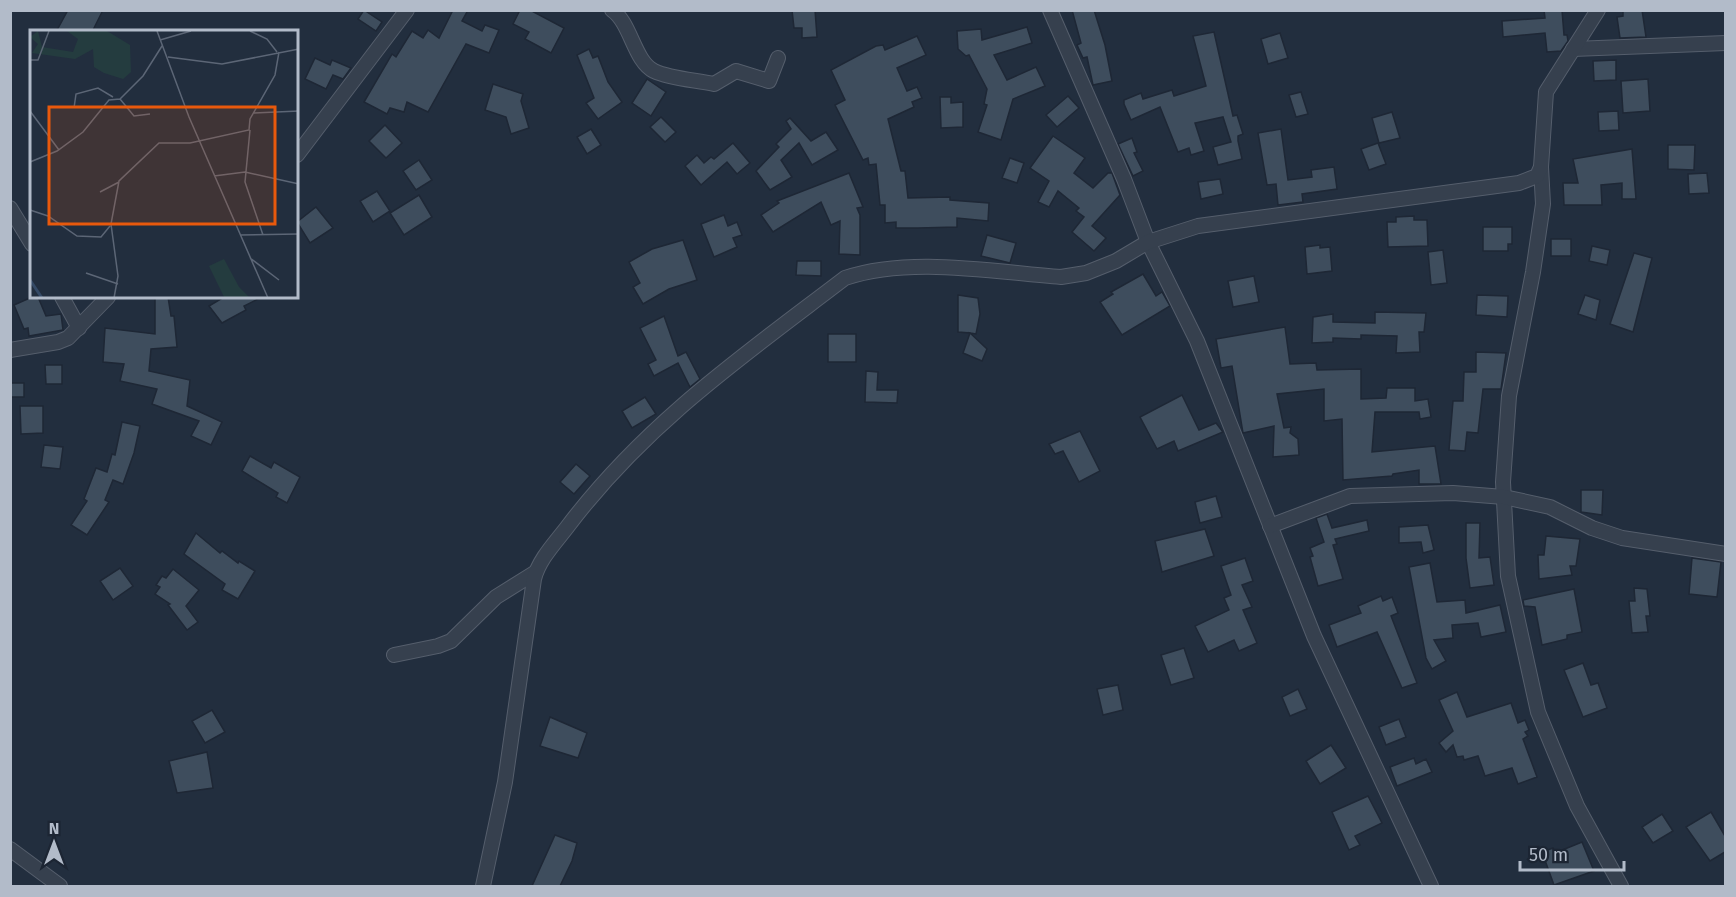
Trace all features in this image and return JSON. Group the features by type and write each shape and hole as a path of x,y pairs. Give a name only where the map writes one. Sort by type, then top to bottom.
{"street":[{"path":"298,154 406,10"},
{"path":"612,10 619,15 638,53 653,71 714,84 736,71 769,81 778,58"},
{"path":"1050,10 1124,179 1148,242 1197,342 1319,646 1431,886"},
{"path":"1598,10 1546,92 1541,167 1543,204 1533,272 1509,396 1504,497 1508,576 1538,712 1577,806 1621,886"},
{"path":"1573,49 1725,43"},
{"path":"394,654 438,646 451,641 496,597 536,572 588,500 652,430 694,393 845,278 866,270 899,267 1061,277 1086,273 1116,261 1148,242 1198,226 1519,183 1537,176 1541,167"},
{"path":"10,208 30,241"},
{"path":"63,298 79,328"},
{"path":"10,350 58,342 79,328 107,298"},
{"path":"1270,526 1350,496 1453,493 1504,497 1550,507 1592,528 1622,538 1725,554"},
{"path":"483,886 505,782 536,572"},
{"path":"10,849 60,886"}],"building":[{"path":"68,10 103,10 93,30 57,30"},
{"path":"364,10 382,22 376,31 358,19"},
{"path":"453,10 468,10 462,21 482,31 485,25 499,30 489,53 466,44 428,112 407,102 404,112 390,108 387,114 364,102 392,54 396,57 412,31 423,38 428,30 439,38"},
{"path":"520,10 530,10 564,28 551,53 525,39 529,32 513,24"},
{"path":"792,10 815,10 817,37 802,38 802,28 794,28"},
{"path":"1072,10 1094,10 1105,45 1112,81 1093,85 1087,57 1083,58 1077,45 1081,43"},
{"path":"1544,10 1562,10 1564,35 1567,35 1568,41 1561,51 1547,52 1545,33 1503,37 1502,21 1545,18"},
{"path":"1623,10 1642,10 1646,37 1620,38 1617,17 1623,16"},
{"path":"1027,27 1032,43 994,55 1007,80 1036,67 1045,86 1013,99 1001,140 978,132 987,105 984,104 987,89 969,55 966,56 958,49 957,31 981,29 982,40"},
{"path":"1214,32 1233,116 1237,115 1243,134 1238,136 1242,159 1218,165 1213,147 1231,142 1223,117 1195,123 1204,151 1191,155 1189,148 1178,152 1160,107 1131,120 1124,104 1124,100 1141,93 1143,99 1172,90 1174,96 1206,86 1193,36"},
{"path":"1280,33 1288,58 1268,64 1261,39"},
{"path":"917,36 926,55 897,68 907,91 917,87 922,98 912,102 914,107 888,119 901,171 905,171 908,198 950,197 950,200 989,203 988,221 957,218 957,227 918,228 896,228 896,222 885,223 885,205 880,205 876,164 869,165 868,158 863,160 835,105 845,100 831,70 876,46 883,45 885,50"},
{"path":"589,49 593,58 598,56 608,82 622,102 598,119 586,103 594,98 577,55"},
{"path":"315,58 330,65 332,60 351,68 343,79 333,75 326,89 305,79"},
{"path":"1616,60 1616,80 1594,81 1593,61"},
{"path":"647,79 666,92 651,116 632,103"},
{"path":"1648,79 1650,111 1623,113 1621,81"},
{"path":"493,84 523,94 521,101 529,128 511,134 506,117 485,110"},
{"path":"1301,92 1308,114 1296,117 1289,95"},
{"path":"1068,96 1079,108 1057,127 1046,115"},
{"path":"940,97 951,97 951,103 963,102 963,127 941,128"},
{"path":"1618,111 1619,130 1599,131 1598,112"},
{"path":"1392,112 1400,138 1379,143 1372,118"},
{"path":"661,117 676,132 665,142 650,127"},
{"path":"790,118 811,141 826,132 838,150 812,165 799,143 781,160 792,177 770,190 756,171 779,147 776,144 791,129 786,121"},
{"path":"385,125 402,143 386,158 369,141"},
{"path":"591,129 601,145 587,154 577,137"},
{"path":"1281,129 1288,180 1312,177 1311,170 1334,167 1337,189 1302,194 1303,202 1278,205 1276,184 1267,185 1258,133"},
{"path":"1053,136 1085,158 1074,173 1093,188 1108,173 1112,173 1120,195 1092,226 1106,238 1094,251 1072,232 1084,217 1076,211 1079,208 1058,191 1049,207 1038,202 1049,181 1030,168"},
{"path":"1132,138 1137,152 1134,153 1143,171 1133,176 1118,144"},
{"path":"733,143 750,163 737,174 727,162 701,185 685,166 697,155 704,163 711,157 714,159"},
{"path":"1378,143 1386,164 1369,170 1361,149"},
{"path":"1668,145 1695,145 1694,170 1668,169"},
{"path":"1632,149 1636,199 1622,199 1622,183 1601,185 1602,205 1564,205 1563,183 1578,183 1573,159"},
{"path":"1010,158 1024,163 1017,183 1002,178"},
{"path":"419,160 432,180 416,190 403,171"},
{"path":"849,173 863,207 857,208 860,215 860,255 839,254 840,221 831,225 821,202 773,232 761,215 779,203 777,201"},
{"path":"1707,173 1709,193 1689,194 1688,174"},
{"path":"1220,179 1223,194 1201,199 1198,182"},
{"path":"377,191 390,211 373,222 360,201"},
{"path":"419,195 432,217 404,235 390,213"},
{"path":"316,207 333,228 310,243 298,221"},
{"path":"724,215 728,226 737,222 742,235 733,238 737,247 714,257 701,224"},
{"path":"1414,216 1414,220 1427,220 1428,246 1388,247 1387,222 1396,222 1396,217"},
{"path":"1483,227 1512,227 1512,244 1508,244 1508,251 1483,251"},
{"path":"987,235 1016,243 1010,263 981,256"},
{"path":"1551,239 1571,239 1571,256 1551,256"},
{"path":"683,240 697,280 669,289 643,304 633,287 640,283 629,262 652,249"},
{"path":"1320,245 1320,248 1330,247 1332,271 1307,274 1305,247"},
{"path":"1592,246 1610,250 1607,265 1589,261"},
{"path":"1443,250 1447,283 1431,285 1428,252"},
{"path":"1634,253 1652,258 1633,332 1610,324"},
{"path":"797,261 821,261 821,276 796,275"},
{"path":"1143,274 1156,296 1162,292 1170,306 1122,335 1100,302 1113,294 1111,292"},
{"path":"1254,276 1259,302 1233,307 1228,281"},
{"path":"958,295 978,298 980,314 976,334 958,332"},
{"path":"1477,295 1508,296 1507,317 1476,315"},
{"path":"1585,295 1600,300 1596,320 1578,314"},
{"path":"30,298 38,298 46,316 61,314 63,330 29,336 28,328 24,329 14,305"},
{"path":"155,298 168,298 171,316 174,316 177,347 151,349 149,371 190,380 187,406 222,422 211,445 191,436 199,421 152,404 157,389 120,381 124,364 103,362 105,328 155,334"},
{"path":"222,298 260,298 244,306 246,310 222,323 209,306"},
{"path":"1375,312 1426,313 1424,332 1419,332 1420,352 1396,353 1397,336 1361,335 1361,339 1333,338 1333,342 1312,343 1313,317 1333,314 1333,322 1375,323"},
{"path":"664,316 678,356 686,352 700,379 690,387 678,363 654,376 648,364 656,360 640,328"},
{"path":"1285,327 1290,364 1316,363 1317,370 1361,369 1361,399 1386,398 1387,388 1415,388 1415,401 1428,399 1431,417 1420,419 1419,412 1375,412 1372,452 1435,446 1441,484 1419,484 1419,470 1392,476 1343,480 1342,419 1324,421 1324,389 1277,394 1284,428 1291,427 1290,433 1298,439 1299,455 1273,457 1274,426 1243,433 1232,366 1221,368 1216,339"},
{"path":"970,333 987,349 982,361 963,353"},
{"path":"828,334 856,334 856,362 828,362"},
{"path":"1476,352 1506,353 1501,389 1483,389 1478,433 1467,432 1465,451 1449,450 1453,401 1463,401 1464,372 1476,372"},
{"path":"45,365 62,365 62,384 46,384"},
{"path":"866,371 878,372 877,390 898,390 897,403 865,402"},
{"path":"10,383 24,383 24,397 10,397"},
{"path":"1182,395 1199,430 1216,423 1223,432 1178,451 1174,441 1157,449 1140,417"},
{"path":"645,397 656,414 632,428 622,411"},
{"path":"20,406 43,406 43,433 21,434"},
{"path":"122,422 140,426 134,453 123,484 113,480 105,500 109,502 87,535 71,525 87,501 84,499 96,468 107,472 112,454 115,455"},
{"path":"1080,431 1100,471 1079,482 1063,451 1055,454 1049,444"},
{"path":"44,445 63,447 60,469 41,467"},
{"path":"250,456 271,468 274,462 300,477 287,503 276,497 278,493 242,471"},
{"path":"576,464 590,476 574,494 560,482"},
{"path":"1581,490 1603,490 1602,515 1581,512"},
{"path":"1216,496 1222,517 1200,523 1195,502"},
{"path":"1327,514 1332,528 1367,520 1369,531 1335,539 1337,544 1333,545 1343,579 1318,586 1310,557 1313,556 1310,548 1324,542 1316,518"},
{"path":"1466,523 1480,523 1479,558 1490,557 1494,585 1470,588 1466,558"},
{"path":"1428,525 1434,550 1423,553 1421,542 1399,543 1399,527"},
{"path":"1205,529 1214,556 1162,572 1155,541"},
{"path":"196,533 220,553 222,551 238,563 239,561 255,571 238,599 222,590 225,584 184,554"},
{"path":"1546,536 1580,539 1576,566 1570,566 1572,575 1539,579 1538,555 1544,555"},
{"path":"1245,558 1253,581 1242,585 1252,607 1243,610 1257,643 1239,651 1234,640 1208,652 1195,626 1229,610 1224,598 1231,595 1221,566"},
{"path":"1692,558 1721,562 1717,597 1689,594"},
{"path":"1430,563 1437,602 1465,600 1466,613 1500,605 1506,632 1481,637 1478,623 1452,625 1453,638 1434,640 1446,661 1432,669 1426,658 1409,567"},
{"path":"120,568 133,586 113,600 100,581"},
{"path":"173,569 199,590 186,606 198,622 187,630 168,605 170,604 155,594 160,587 156,585 162,576 166,578"},
{"path":"1634,588 1647,589 1650,616 1646,616 1648,632 1632,633 1629,601 1635,601"},
{"path":"1574,589 1582,632 1567,635 1567,639 1542,645 1535,607 1524,606 1523,600"},
{"path":"1381,596 1383,601 1392,597 1398,613 1391,616 1417,683 1402,688 1377,632 1337,647 1329,625 1361,613 1358,606"},
{"path":"1184,648 1194,678 1171,685 1161,655"},
{"path":"1583,663 1591,685 1598,683 1607,708 1583,717 1564,670"},
{"path":"1118,685 1123,710 1103,715 1097,689"},
{"path":"1298,689 1307,709 1290,716 1282,697"},
{"path":"1457,692 1467,717 1511,703 1518,723 1525,720 1529,730 1525,732 1528,736 1523,739 1537,777 1518,784 1512,768 1485,776 1478,756 1464,760 1463,756 1457,757 1453,745 1446,752 1439,743 1453,731 1439,700"},
{"path":"212,710 225,732 205,743 192,721"},
{"path":"550,717 587,733 578,758 540,746"},
{"path":"1399,719 1406,737 1386,745 1379,727"},
{"path":"1331,745 1346,768 1320,784 1306,761"},
{"path":"207,752 213,788 177,793 169,761"},
{"path":"1414,758 1416,764 1426,759 1432,772 1397,786 1390,767"},
{"path":"1368,796 1382,823 1355,836 1360,845 1349,850 1332,812"},
{"path":"1711,812 1725,836 1725,852 1710,861 1686,827"},
{"path":"1662,814 1673,831 1653,843 1642,827"},
{"path":"555,835 577,843 572,861 560,886 532,886"},
{"path":"1582,842 1594,871 1554,885 1542,852 1553,848 1555,853"}]}
